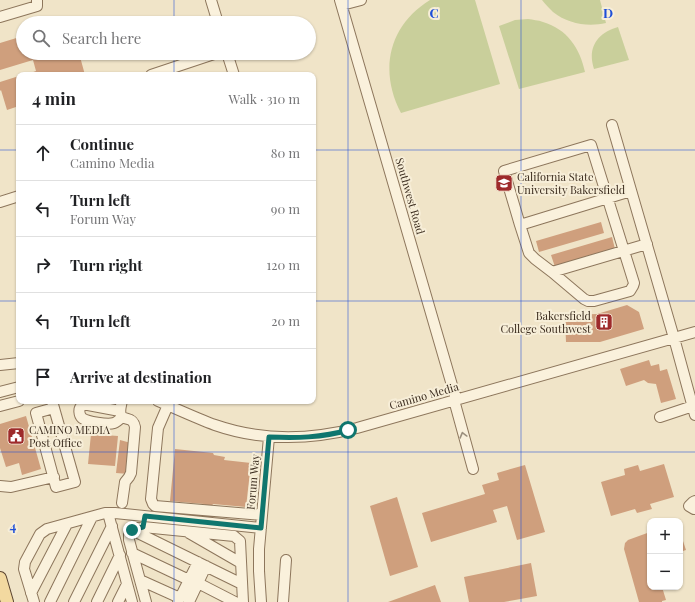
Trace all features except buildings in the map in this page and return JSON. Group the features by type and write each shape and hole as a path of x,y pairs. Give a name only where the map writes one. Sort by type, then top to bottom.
{"main road":[{"path":"0,578 7,602"}],"street":[{"path":"0,17 37,6 37,0"},
{"path":"211,0 216,16"},
{"path":"341,3 361,0"},
{"name":"Southwest Road","path":"341,3 455,400 473,469"},
{"path":"160,72 196,60"},
{"path":"229,60 233,72"},
{"path":"612,125 694,411 660,417"},
{"path":"591,145 608,198 634,283 630,291 605,299 588,301 529,253 504,171 591,145"},
{"path":"520,225 632,191"},
{"path":"0,202 16,197"},
{"path":"552,272 647,244"},
{"name":"Camino Media","path":"165,404 215,425 250,434 269,437 302,437 329,434 695,332"},
{"path":"0,365 16,363"},
{"path":"0,392 16,388"},
{"path":"0,406 16,402"},
{"path":"122,404 121,414 132,421 135,428 131,473 125,482 122,503"},
{"path":"163,404 158,428 152,498 153,504 155,506 262,515"},
{"path":"53,405 75,482 56,487 36,413 53,405"},
{"name":"Forum Way","path":"260,597 259,564 261,528 269,437"},
{"path":"0,486 12,487 54,477"},
{"path":"108,514 132,602"},
{"path":"32,598 24,569 25,562 40,534 47,529 108,514 145,516 261,528"},
{"path":"143,527 145,516"},
{"path":"50,602 92,517"},
{"path":"32,598 67,524"},
{"path":"74,602 112,526"},
{"path":"146,602 129,540 129,534 132,530 143,527 234,536 240,541 243,602"},
{"path":"132,530 202,564 260,597"},
{"path":"186,532 241,563"},
{"path":"132,552 235,602"},
{"path":"97,602 120,555"},
{"path":"283,602 286,560"},
{"path":"140,580 182,601 202,564"},
{"path":"118,602 127,584"}],"green space":[{"path":"430,0 475,0 500,84 401,113 394,97 390,81 389,66 392,50 397,36 405,23 416,11"},
{"path":"542,0 600,0 606,23 592,25 572,22 553,12"},
{"path":"528,19 551,25 566,35 576,47 585,72 519,89 499,26 515,20"},
{"path":"618,27 629,60 594,69 592,54 596,42 604,33"}],"place":[{"name":"California State University Bakersfield","path":"504,183"},
{"name":"Bakersfield College Southwest","path":"604,322"},
{"name":"CAMINO MEDIA Post Office","path":"16,436"}],"route":[{"path":"132,530 143,527 145,516 261,528 269,437 309,437 348,430"}]}
